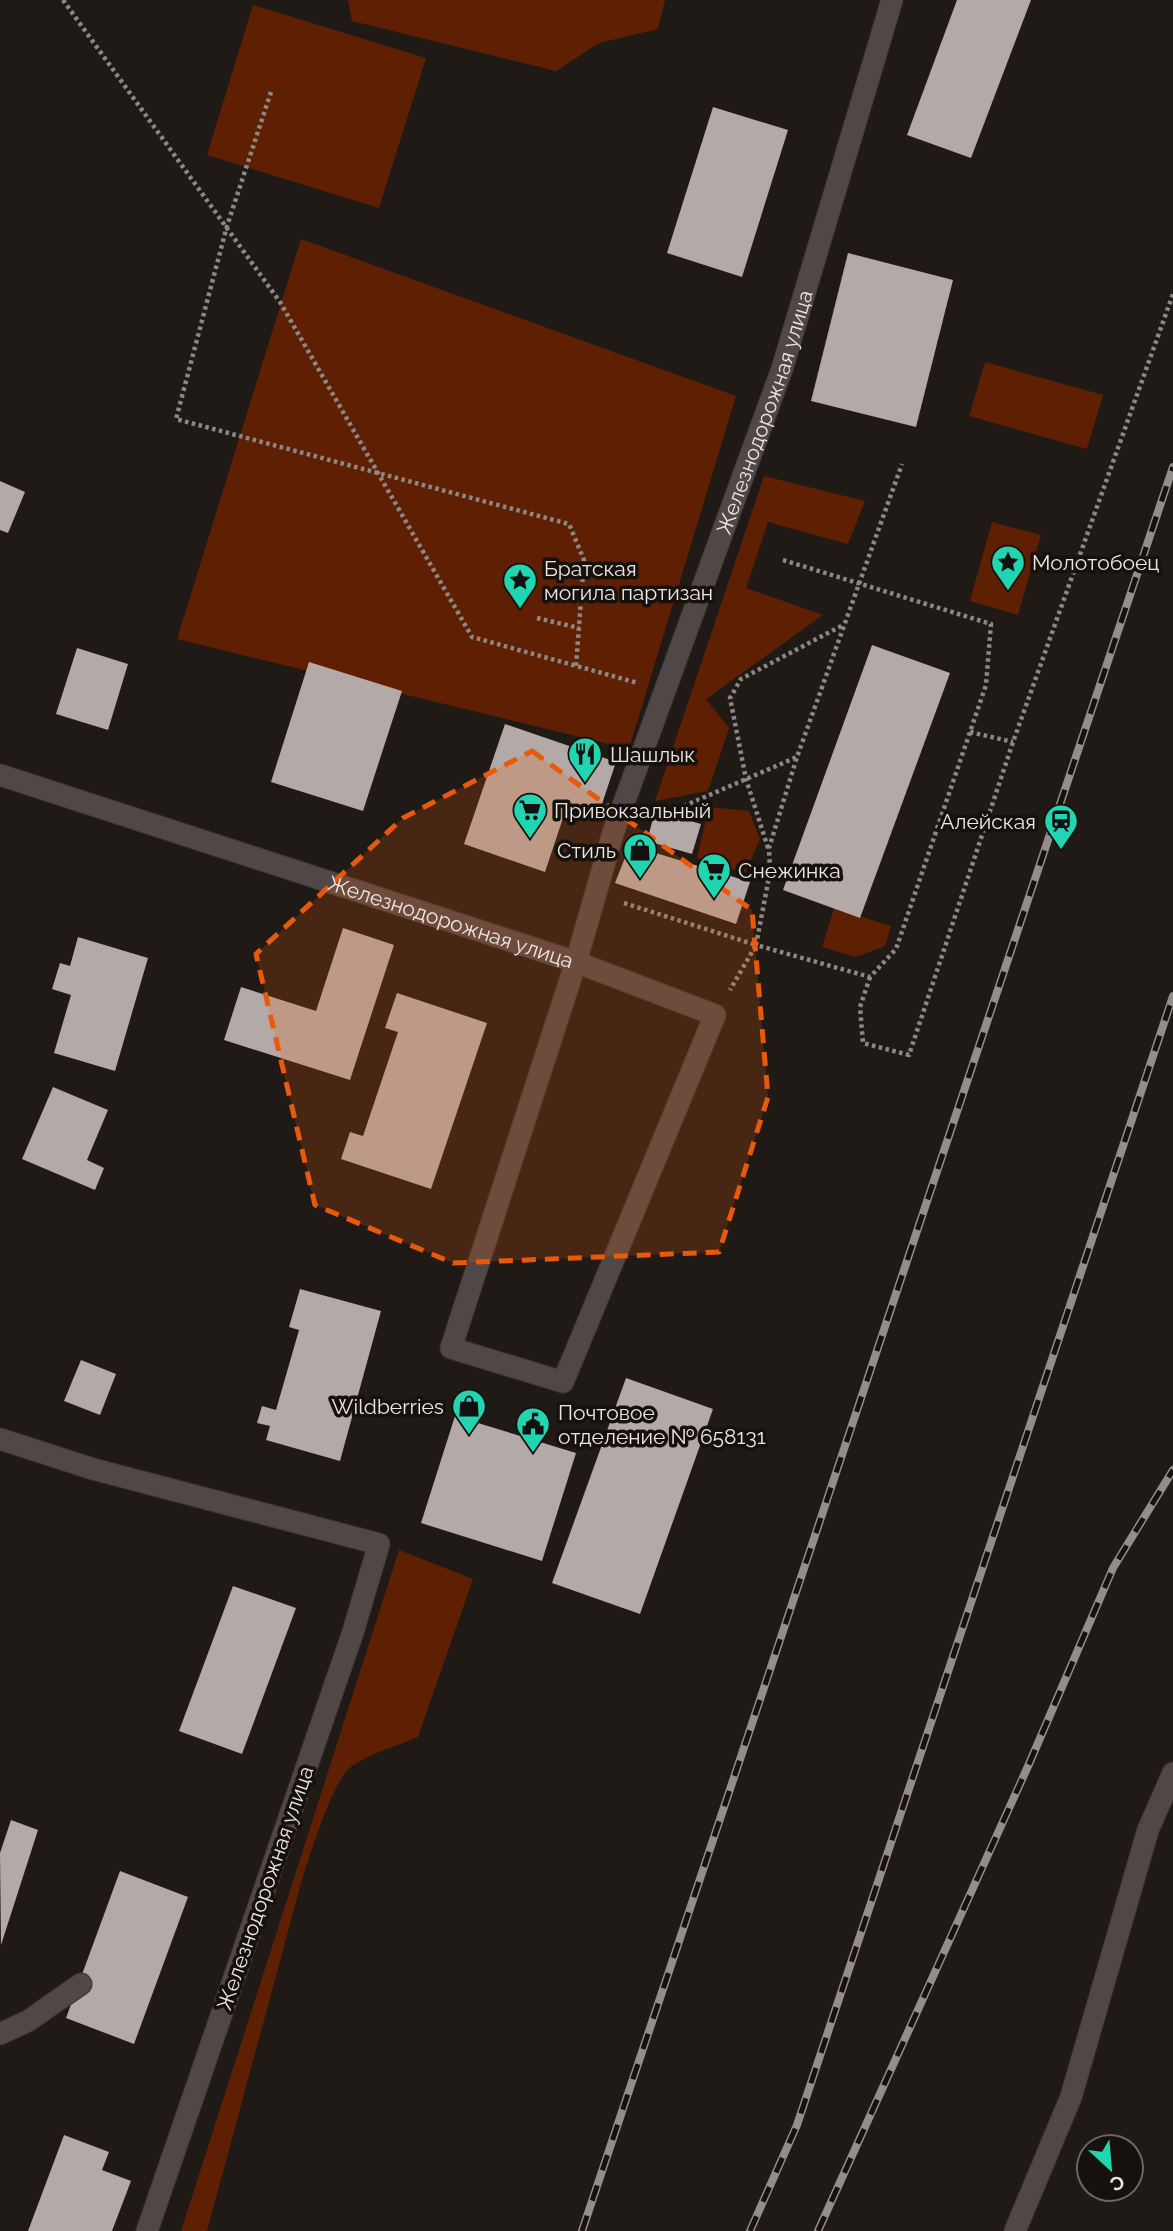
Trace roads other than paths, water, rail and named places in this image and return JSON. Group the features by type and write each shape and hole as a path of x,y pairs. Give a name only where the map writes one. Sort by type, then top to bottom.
{"street":[{"name":"Железнодорожная улица","path":"0,775 576,962 613,833 782,369 891,0"},
{"path":"576,962 715,1015 563,1382 451,1348 576,962"},
{"name":"Железнодорожная улица","path":"0,1439 93,1469 379,1544 353,1632 148,2231"},
{"path":"1015,2231 1071,2097 1148,1830 1173,1773"},
{"path":"0,2034 28,2021 81,1984"}],"railway":[{"path":"582,2231 1173,467"},
{"path":"750,2231 797,2125 1173,996"},
{"path":"818,2231 1029,1764 1113,1568 1173,1470"}],"place":[{"name":"Молотобоец","path":"1008,592"},
{"name":"Братская могила партизан","path":"520,610"},
{"name":"Шашлык","path":"585,784"},
{"name":"Привокзальный","path":"530,840"},
{"name":"Алейская","path":"1061,851"},
{"name":"Стиль","path":"640,880"},
{"name":"Снежинка","path":"714,900"},
{"name":"Wildberries","path":"469,1436"},
{"name":"Почтовое отделение № 658131","path":"533,1454"}]}
